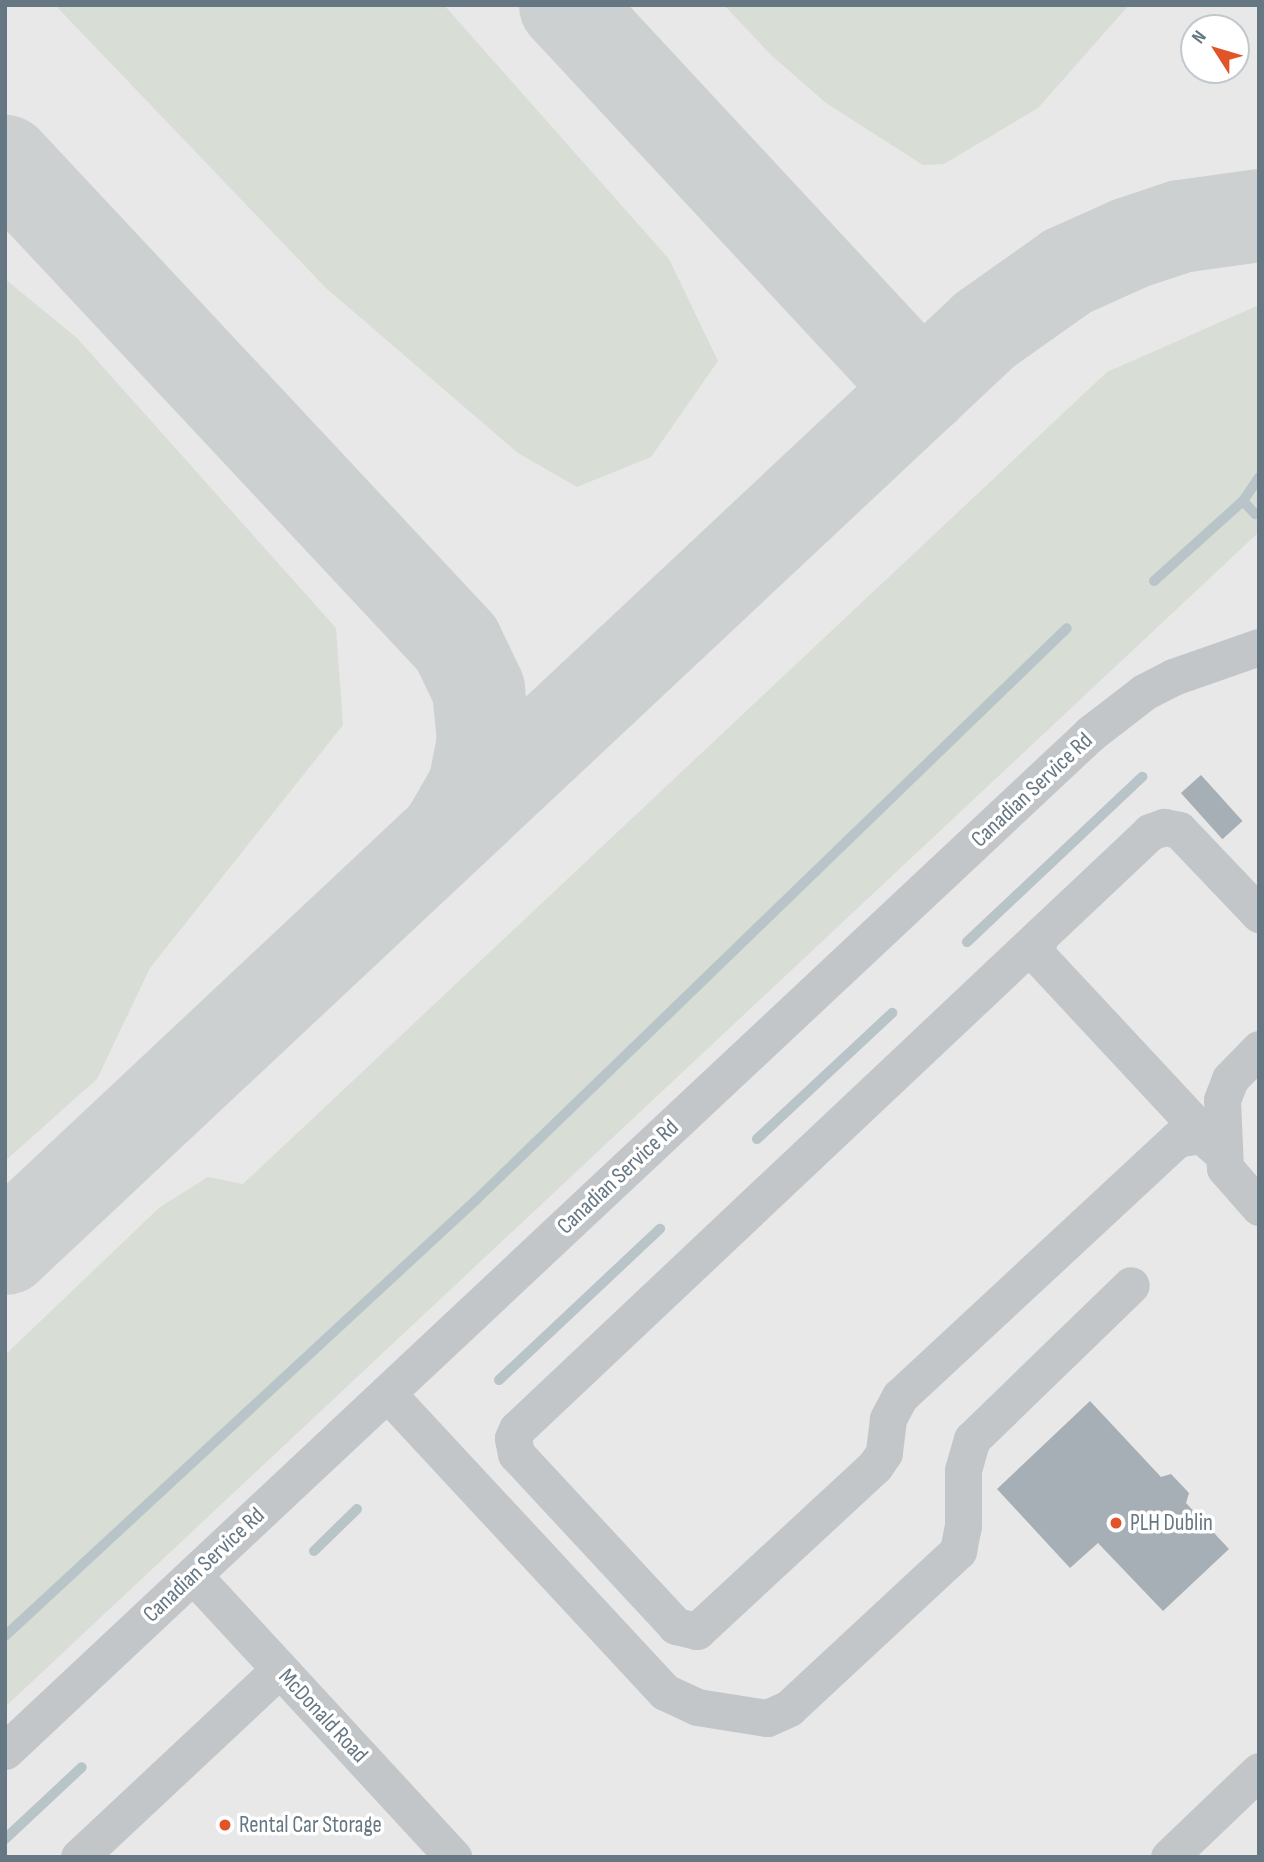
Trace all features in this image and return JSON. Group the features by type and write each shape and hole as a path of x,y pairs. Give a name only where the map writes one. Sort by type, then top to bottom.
{"lane":[{"name":"Canadian Service Rd","path":"5,1751 1091,733 1144,692 1173,677 1259,647"},
{"path":"1216,1146 1192,1133 1177,1139 900,1396 888,1419 884,1453 875,1466 697,1631 676,1626 516,1454 513,1438 517,1429 1150,832 1164,827 1184,834 1259,914"},
{"path":"1041,935 1036,947 1040,958 1216,1146 1232,1179 1259,1207"},
{"path":"1216,1146 1224,1089 1259,1049"},
{"path":"387,1393 666,1692 697,1707 767,1718 789,1708 958,1551 964,1526 963,1470 972,1439 1131,1285"},
{"name":"McDonald Road","path":"193,1576 453,1857"},
{"path":"79,1857 280,1669"},
{"path":"1169,1857 1259,1771"}],"shaded area":[{"path":"5,5 1259,5 1259,1857 5,1857"},
{"path":"55,5 444,5 669,259 718,361 651,457 577,487 518,453 326,288"},
{"path":"724,5 1129,5 1038,108 944,164 923,165 826,103 771,55"},
{"path":"5,279 77,338 336,628 343,725 150,968 97,1079 5,1161"},
{"path":"1259,305 1259,532 5,1707 5,1355 160,1207 208,1177 243,1184 1107,372"}],"building":[{"path":"1201,775 1242,821 1222,839 1181,793"},
{"name":"PLH Dublin","path":"1090,1401 1161,1477 1171,1474 1189,1493 1186,1503 1229,1549 1163,1611 1098,1543 1070,1568 997,1489"}],"waterway":[{"path":"1154,581 1243,501 1259,477"},
{"path":"1243,501 1255,514"},
{"path":"5,1636 476,1200 1067,628"},
{"path":"967,942 1142,777"},
{"path":"757,1139 892,1013"},
{"path":"499,1380 660,1229"},
{"path":"314,1551 357,1509"},
{"path":"5,1839 82,1767"}],"taxiway":[{"path":"565,5 922,389"},
{"path":"5,161 456,643 478,689 483,740 474,786 448,831"},
{"path":"5,1248 985,329 1067,271 1129,243 1180,226 1259,215"}],"place":[{"name":"PLH Dublin","path":"1116,1523"},
{"name":"Rental Car Storage","path":"225,1825"}]}
